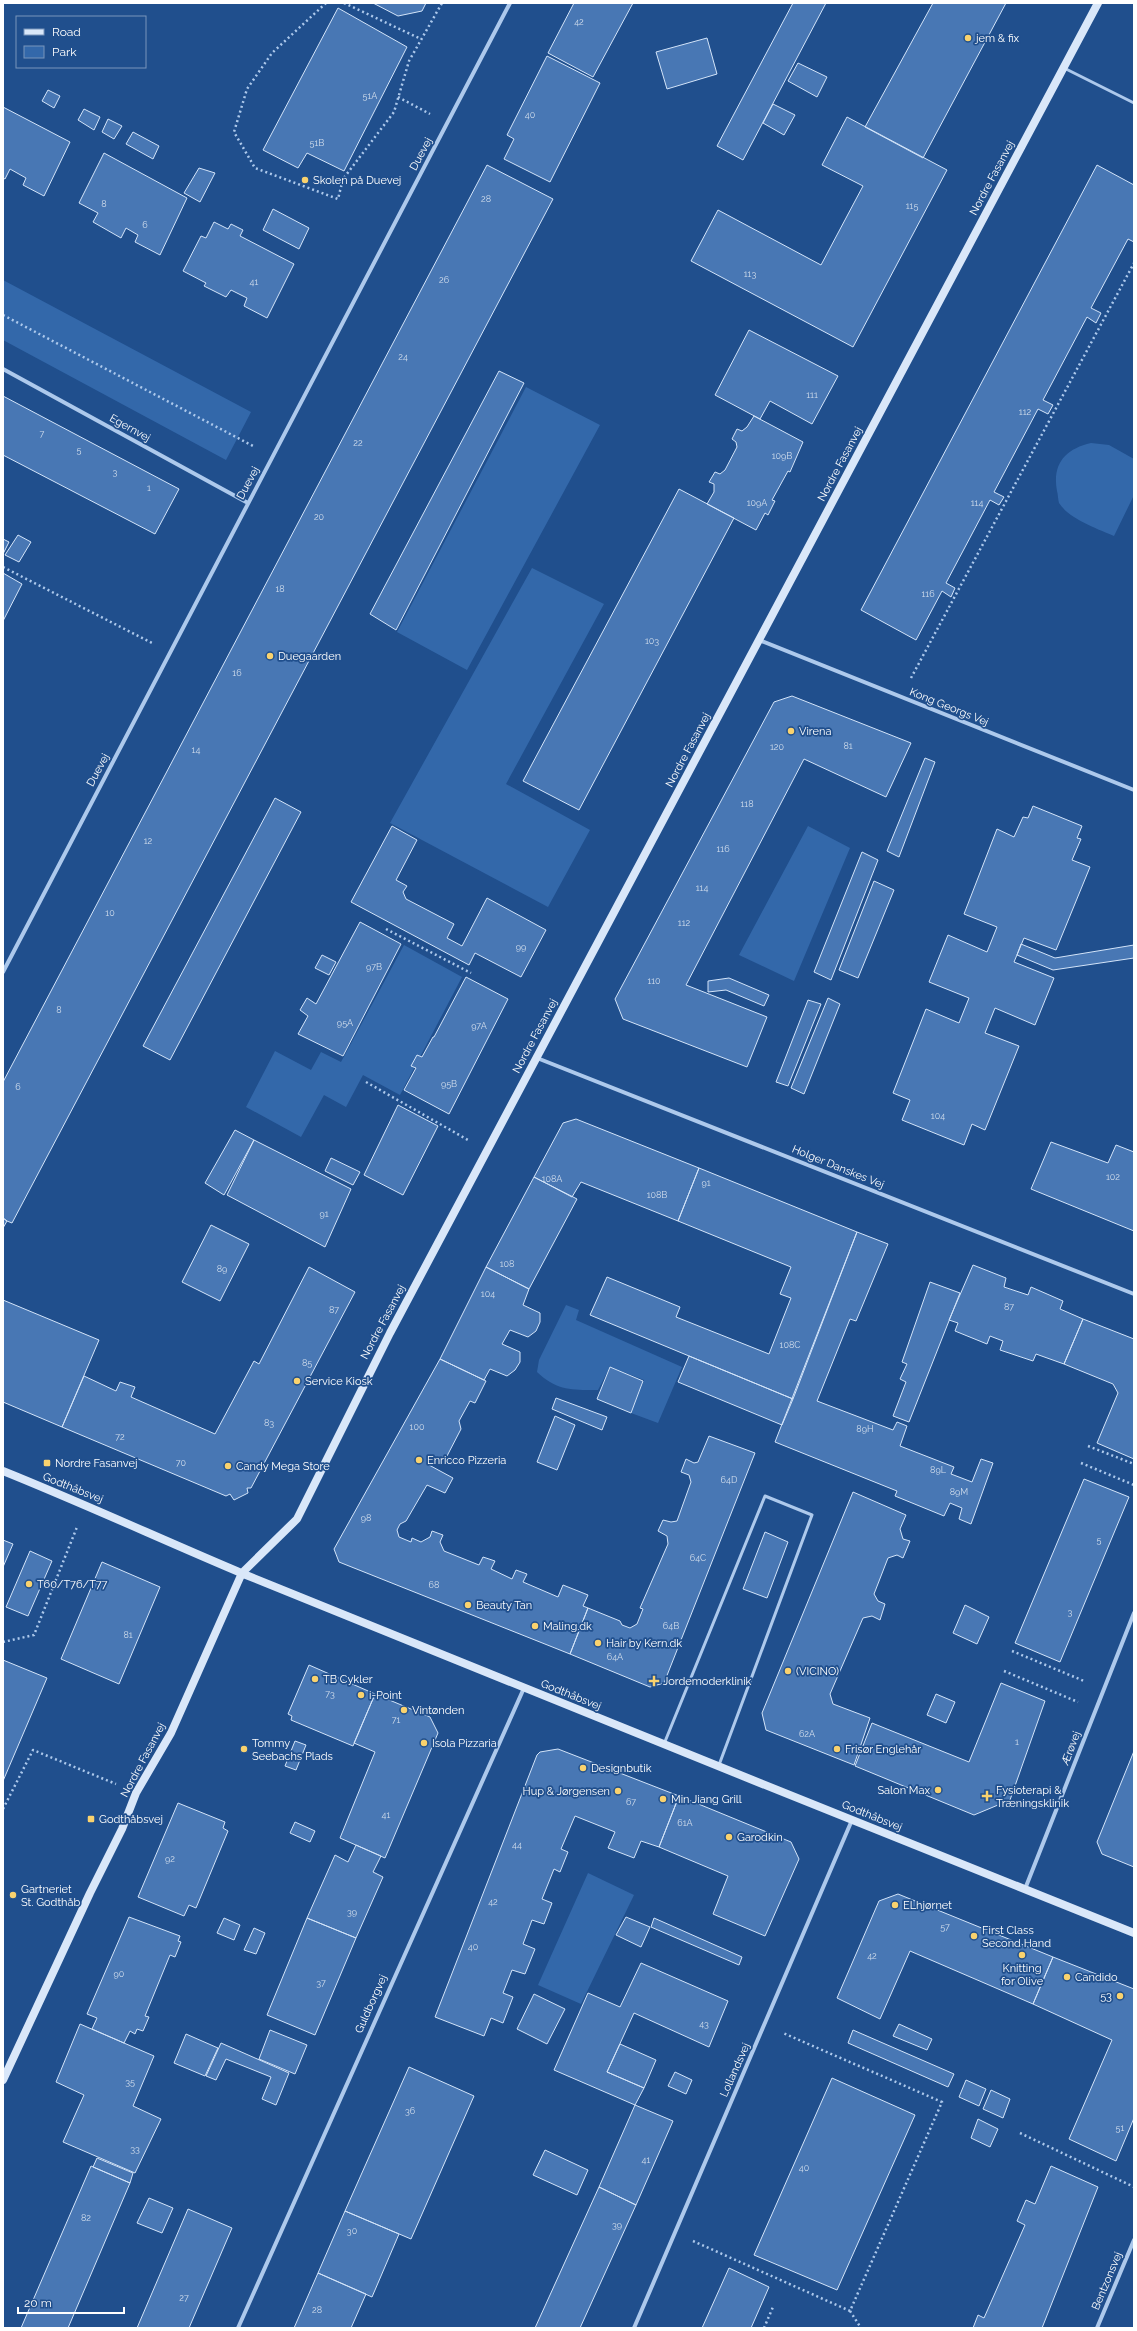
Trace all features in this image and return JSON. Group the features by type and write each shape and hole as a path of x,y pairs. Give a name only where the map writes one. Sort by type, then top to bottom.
{"street":[{"name":"Duevej","path":"3,972 510,3"},
{"name":"Nordre Fasanvej","path":"3,2080 122,1829 136,1793 171,1733 242,1573 297,1519 340,1429 486,1151 1098,3"},
{"name":"Egernvej","path":"3,369 248,503"},
{"name":"Kong Georgs Vej","path":"758,640 1134,790"},
{"name":"Holger Danskes Vej","path":"536,1057 1134,1294"},
{"name":"Godthåbsvej","path":"3,1471 86,1505 242,1573 1134,1933"},
{"name":"Ærøvej","path":"1025,1890 1134,1613"},
{"name":"Guldborgvej","path":"238,2328 524,1688"},
{"name":"Lollandsvej","path":"634,2328 852,1820"},
{"name":"Bentzonsvej","path":"1096,2328 1134,2240"}],"lane":[{"path":"1063,67 1134,102"},
{"path":"664,1744 765,1496 812,1515 718,1766"}],"path":[{"path":"326,3 272,53 247,89 234,132 255,168 338,199 343,179 394,112 409,62 442,3"},
{"path":"344,3 421,39"},
{"path":"398,97 447,123"},
{"path":"900,697 1134,263"},
{"path":"3,315 273,456"},
{"path":"3,567 170,652"},
{"path":"386,929 471,973"},
{"path":"366,1082 486,1151"},
{"path":"1088,1446 1134,1464"},
{"path":"1081,1463 1134,1485"},
{"path":"3,1642 34,1636 86,1505"},
{"path":"1012,1651 1104,1689"},
{"path":"1004,1671 1095,1710"},
{"path":"3,1809 33,1750 136,1793"},
{"path":"764,2025 942,2102 850,2311"},
{"path":"1020,2133 1134,2187"},
{"path":"674,2235 685,2237 850,2311 861,2328"},
{"path":"764,2328 773,2307"}],"green space":[{"path":"3,280 251,412 226,460 3,340"},
{"path":"526,387 600,425 467,670 397,632"},
{"path":"1091,443 1109,445 1134,459 1134,495 1114,536 1077,519 1059,503 1056,481 1062,459 1074,449"},
{"path":"532,568 604,604 506,784 590,830 548,907 390,823"},
{"path":"808,826 850,848 794,981 739,955"},
{"path":"404,945 462,977 400,1095 363,1075 346,1107 324,1095 301,1137 246,1107 275,1051 311,1070 321,1052 341,1062"},
{"path":"566,1305 579,1310 576,1320 682,1367 658,1423 631,1413 644,1380 610,1367 598,1390 580,1390 558,1386 551,1383 537,1372 539,1360"},
{"path":"588,1873 634,1895 581,2004 538,1985"}],"building":[{"path":"373,3 426,3 422,11 398,16"},
{"path":"574,3 633,3 593,77 548,53"},
{"path":"793,3 826,3 743,160 717,146"},
{"path":"933,3 1006,3 923,158 865,127"},
{"path":"338,8 407,47 344,171 307,153 298,168 263,150"},
{"path":"707,38 717,74 667,89 656,52"},
{"path":"547,56 600,83 550,182 504,159 514,139 507,135"},
{"path":"798,63 827,77 817,97 788,81"},
{"path":"48,90 60,96 54,108 42,101"},
{"path":"773,104 795,115 784,135 763,123"},
{"path":"3,107 70,142 44,196 23,185 26,178 10,169 5,179 3,178"},
{"path":"84,109 100,117 94,130 78,120"},
{"path":"847,117 947,170 853,347 691,261 718,210 821,265 863,186 822,165"},
{"path":"108,119 122,126 114,139 102,132"},
{"path":"133,132 159,146 153,159 126,144"},
{"path":"104,153 187,198 160,255 135,242 138,235 126,228 121,238 93,222 98,213 79,203"},
{"name":"Duegaarden","path":"487,165 553,199 12,1223 7,1221 3,1218 3,1082"},
{"path":"1097,165 1134,185 1134,242 1128,239 1091,308 1101,313 1096,323 1087,317 1043,400 1053,405 1048,414 1038,409 994,492 1004,497 999,505 990,500 946,583 955,588 951,597 942,591 916,640 861,610"},
{"path":"199,168 215,173 200,202 184,193"},
{"path":"273,209 309,228 299,249 263,230"},
{"path":"214,222 228,229 231,224 243,230 240,236 294,264 267,318 244,306 247,298 231,290 226,297 204,286 206,283 183,271 201,236 206,238"},
{"path":"749,330 838,376 812,424 770,401 760,419 715,395"},
{"path":"499,371 524,383 396,630 370,614"},
{"path":"3,396 179,489 155,534 3,455"},
{"path":"754,416 803,442 790,472 788,471 772,500 775,501 768,515 765,513 756,530 707,504 714,492 714,484 709,482 715,472 720,474 725,470 737,447 736,442 732,439 737,429 742,431 747,427"},
{"path":"679,489 734,518 579,810 523,781"},
{"path":"18,535 31,542 19,562 5,555"},
{"path":"3,539 9,542 3,554"},
{"path":"3,573 22,584 3,621"},
{"path":"792,696 911,743 886,797 804,759 686,985 767,1017 747,1067 623,1019 615,999 774,702"},
{"path":"925,758 935,762 899,857 887,851"},
{"path":"275,798 301,812 170,1060 143,1046"},
{"path":"1033,806 1082,826 1077,838 1081,839 1072,860 1090,867 1056,950 1024,938 1014,962 1054,978 1035,1025 995,1008 985,1033 1019,1046 985,1130 972,1124 964,1145 902,1120 910,1100 893,1093 926,1009 959,1023 969,998 929,982 948,935 987,952 997,927 964,914 997,829 1014,837 1023,817 1028,818"},
{"path":"392,826 417,840 396,880 407,886 403,892 406,899 454,924 447,938 462,946 487,898 546,930 521,977 475,953 469,965 351,902"},
{"path":"862,852 878,860 831,980 814,972"},
{"path":"874,881 894,890 858,978 839,970"},
{"path":"360,922 401,944 343,1056 298,1034 308,1016 300,1010 307,998 316,1004"},
{"path":"1021,944 1055,958 1134,945 1134,958 1053,970 1017,955"},
{"path":"322,955 336,962 329,975 315,968"},
{"path":"466,977 508,999 449,1114 404,1090 416,1068 411,1066 417,1055 422,1057"},
{"path":"729,978 769,995 764,1006 726,990 708,992 708,981"},
{"path":"828,998 840,1004 804,1094 791,1088"},
{"path":"808,1000 821,1004 788,1086 776,1082"},
{"path":"398,1105 438,1126 403,1195 364,1175"},
{"path":"576,1119 699,1168 678,1221 581,1182 572,1197 534,1177 563,1123"},
{"path":"235,1130 254,1140 224,1195 205,1183"},
{"path":"254,1140 351,1189 325,1247 227,1195"},
{"path":"1051,1142 1108,1163 1116,1145 1134,1152 1134,1231 1031,1189"},
{"path":"331,1158 360,1172 353,1185 325,1171"},
{"path":"699,1168 857,1232 793,1399 590,1315 607,1277 680,1307 676,1317 769,1354 791,1298 780,1294 791,1267 678,1221"},
{"path":"534,1177 577,1199 529,1289 486,1267"},
{"path":"3,1218 7,1221 3,1228"},
{"path":"211,1225 249,1244 220,1301 182,1282"},
{"path":"857,1232 888,1244 856,1321 850,1319 817,1401 893,1430 897,1422 907,1426 900,1446 954,1467 951,1474 972,1482 981,1459 993,1463 971,1524 959,1519 962,1508 950,1503 944,1516 895,1496 897,1491 775,1442"},
{"path":"973,1265 1006,1278 1004,1287 1028,1295 1031,1287 1063,1301 1060,1309 1083,1319 1064,1364 1036,1354 1033,1361 1000,1350 1003,1341 990,1336 987,1344 955,1331 958,1323 949,1320"},
{"path":"309,1267 355,1292 251,1488 247,1488 248,1493 234,1500 230,1494 226,1496 62,1427 84,1376 116,1391 120,1382 135,1387 131,1397 215,1434 254,1361 259,1364"},
{"path":"486,1267 529,1289 523,1305 540,1313 540,1322 536,1331 528,1337 510,1330 502,1344 520,1352 520,1362 515,1370 507,1376 490,1369 484,1380 440,1359"},
{"path":"930,1282 960,1293 909,1422 893,1416 906,1382 900,1379 907,1364 902,1362"},
{"path":"3,1300 99,1340 62,1427 3,1402"},
{"path":"1083,1319 1134,1339 1134,1459 1097,1443 1118,1393 1113,1384 1064,1364"},
{"path":"689,1356 793,1399 782,1425 678,1382"},
{"path":"440,1359 486,1381 475,1403 470,1401 459,1421 461,1429 447,1456 431,1460 429,1465 453,1478 445,1493 427,1485 406,1521 400,1524 397,1530 399,1537 411,1542 412,1538 421,1542 430,1537 432,1531 443,1535 440,1542 444,1551 479,1565 483,1557 495,1561 491,1569 512,1579 516,1570 527,1574 523,1582 558,1597 563,1585 588,1595 583,1606 588,1608 570,1654 339,1562 334,1549"},
{"path":"610,1367 643,1381 631,1413 597,1399"},
{"path":"556,1398 607,1417 602,1430 552,1409"},
{"path":"555,1416 575,1425 557,1470 537,1462"},
{"path":"709,1436 755,1453 664,1683 650,1687 570,1654 588,1608 620,1621 622,1625 630,1628 637,1624 643,1609 640,1608 668,1544 667,1536 658,1531 663,1520 671,1522 677,1521 691,1482 689,1475 681,1472 686,1459 694,1463 698,1462"},
{"path":"1084,1479 1129,1497 1060,1662 1015,1643"},
{"path":"853,1492 906,1515 900,1529 903,1539 910,1541 903,1558 897,1555 888,1558 874,1594 878,1601 885,1604 880,1620 872,1616 863,1618 830,1694 833,1704 870,1718 854,1765 766,1730 762,1713"},
{"path":"765,1532 788,1542 767,1598 743,1589"},
{"path":"3,1540 13,1544 3,1567"},
{"name":"T60/T76/T77","path":"30,1551 52,1561 28,1616 6,1607"},
{"path":"102,1562 160,1587 119,1684 61,1659"},
{"path":"965,1605 989,1617 977,1644 953,1633"},
{"path":"3,1660 47,1678 3,1781"},
{"path":"309,1665 375,1694 353,1746 291,1720 292,1716 288,1714"},
{"path":"1001,1683 1045,1701 1010,1800 974,1815 855,1766 872,1723 969,1762"},
{"path":"375,1694 430,1717 438,1733 385,1858 340,1838 375,1752 354,1743"},
{"path":"936,1694 955,1702 946,1723 927,1715"},
{"path":"295,1741 306,1745 296,1770 285,1766"},
{"path":"558,1749 679,1796 659,1847 641,1841 634,1858 608,1848 615,1832 575,1816 561,1849 568,1852 560,1872 554,1869 542,1899 552,1903 544,1924 532,1920 523,1944 535,1949 525,1974 512,1970 503,1993 513,1997 503,2023 491,2018 484,2036 435,2017 537,1755 540,1752"},
{"path":"1134,1751 1134,1867 1102,1854 1097,1842"},
{"path":"679,1796 791,1842 799,1859 765,1936 713,1914 728,1876 659,1847"},
{"path":"178,1803 225,1822 223,1828 228,1831 196,1908 189,1905 184,1916 138,1897"},
{"path":"295,1822 315,1831 310,1842 290,1833"},
{"path":"356,1845 381,1856 373,1872 383,1877 356,1938 307,1918 335,1855 348,1862"},
{"path":"898,1894 1053,1957 1033,2004 910,1951 880,2019 837,1998 879,1901"},
{"path":"129,1917 180,1936 178,1941 181,1942 175,1957 170,1955 145,2016 149,2017 143,2031 137,2029 135,2034 130,2031 124,2043 92,2029 97,2018 87,2014"},
{"path":"626,1917 650,1927 641,1947 616,1935"},
{"path":"224,1918 240,1925 234,1940 217,1933"},
{"path":"307,1918 356,1938 315,2035 267,2015"},
{"path":"654,1918 742,1957 739,1965 651,1927"},
{"path":"254,1928 265,1933 256,1954 244,1950"},
{"path":"1053,1957 1134,1989 1134,2118 1116,2161 1069,2139 1112,2040 1033,2004"},
{"path":"641,1963 728,2001 709,2047 634,2013 607,2072 644,2088 635,2105 554,2070 588,1993 620,2007"},
{"path":"534,1994 565,2009 547,2044 517,2029"},
{"path":"80,2024 154,2056 133,2106 161,2119 135,2173 63,2142 84,2095 56,2082"},
{"path":"899,2024 932,2039 927,2050 893,2036"},
{"path":"270,2030 307,2045 295,2074 259,2059"},
{"path":"853,2030 954,2074 948,2087 848,2043"},
{"path":"186,2034 218,2048 205,2076 174,2063"},
{"path":"221,2043 289,2073 276,2105 262,2099 271,2077 226,2059 216,2080 206,2076"},
{"path":"620,2044 656,2060 644,2088 607,2072"},
{"path":"409,2067 474,2096 411,2239 345,2211"},
{"path":"675,2072 692,2080 686,2094 668,2086"},
{"path":"832,2078 915,2115 837,2290 754,2255"},
{"path":"966,2080 986,2089 979,2106 959,2097"},
{"path":"991,2090 1010,2099 1003,2118 983,2109"},
{"path":"635,2105 673,2121 636,2205 599,2187"},
{"path":"978,2119 998,2129 990,2147 971,2138"},
{"path":"545,2150 588,2170 577,2195 533,2175"},
{"path":"97,2158 133,2173 130,2183 93,2167"},
{"path":"91,2166 130,2183 68,2328 21,2328"},
{"path":"1051,2166 1098,2187 1042,2328 973,2328 978,2315 984,2318 1025,2225 1017,2221 1026,2200 1035,2204"},
{"path":"599,2187 636,2205 580,2328 535,2328"},
{"path":"149,2198 173,2208 162,2233 137,2223"},
{"path":"188,2209 232,2228 189,2328 137,2328"},
{"path":"345,2211 399,2234 372,2297 318,2273"},
{"path":"729,2268 769,2287 751,2328 702,2328"},
{"path":"318,2273 366,2294 351,2328 294,2328"}],"place":[{"name":"jem & fix","path":"968,38"},
{"name":"Skolen på Duevej","path":"305,180"},
{"name":"Duegaarden","path":"270,656"},
{"name":"Virena","path":"791,731"},
{"name":"Service Kiosk","path":"297,1381"},
{"name":"Enricco Pizzeria","path":"419,1460"},
{"name":"Nordre Fasanvej","path":"47,1463"},
{"name":"Candy Mega Store","path":"228,1466"},
{"name":"T60/T76/T77","path":"29,1584"},
{"name":"Beauty Tan","path":"468,1605"},
{"name":"Maling.dk","path":"535,1626"},
{"name":"Hair by Kern.dk","path":"598,1643"},
{"name":"(VICINO)","path":"788,1671"},
{"name":"TB Cykler","path":"315,1679"},
{"name":"Jordemoderklinik","path":"654,1681"},
{"name":"i-Point","path":"361,1695"},
{"name":"Vintønden","path":"404,1710"},
{"name":"Isola Pizzaria","path":"424,1743"},
{"name":"Tommy Seebachs Plads","path":"244,1749"},
{"name":"Frisør Englehår","path":"837,1749"},
{"name":"Designbutik","path":"583,1768"},
{"name":"Salon Max","path":"938,1790"},
{"name":"Hup & Jørgensen","path":"618,1791"},
{"name":"Fysioterapi & Træningsklinik","path":"987,1796"},
{"name":"Min Jiang Grill","path":"663,1799"},
{"name":"Godthåbsvej","path":"91,1819"},
{"name":"Garodkin","path":"729,1837"},
{"name":"Gartneriet St. Godthåb","path":"13,1895"},
{"name":"ELhjørnet","path":"895,1905"},
{"name":"First Class Second Hand","path":"974,1936"},
{"name":"Knitting for Olive","path":"1022,1955"},
{"name":"Candido","path":"1067,1977"},
{"name":"53","path":"1120,1996"}]}
